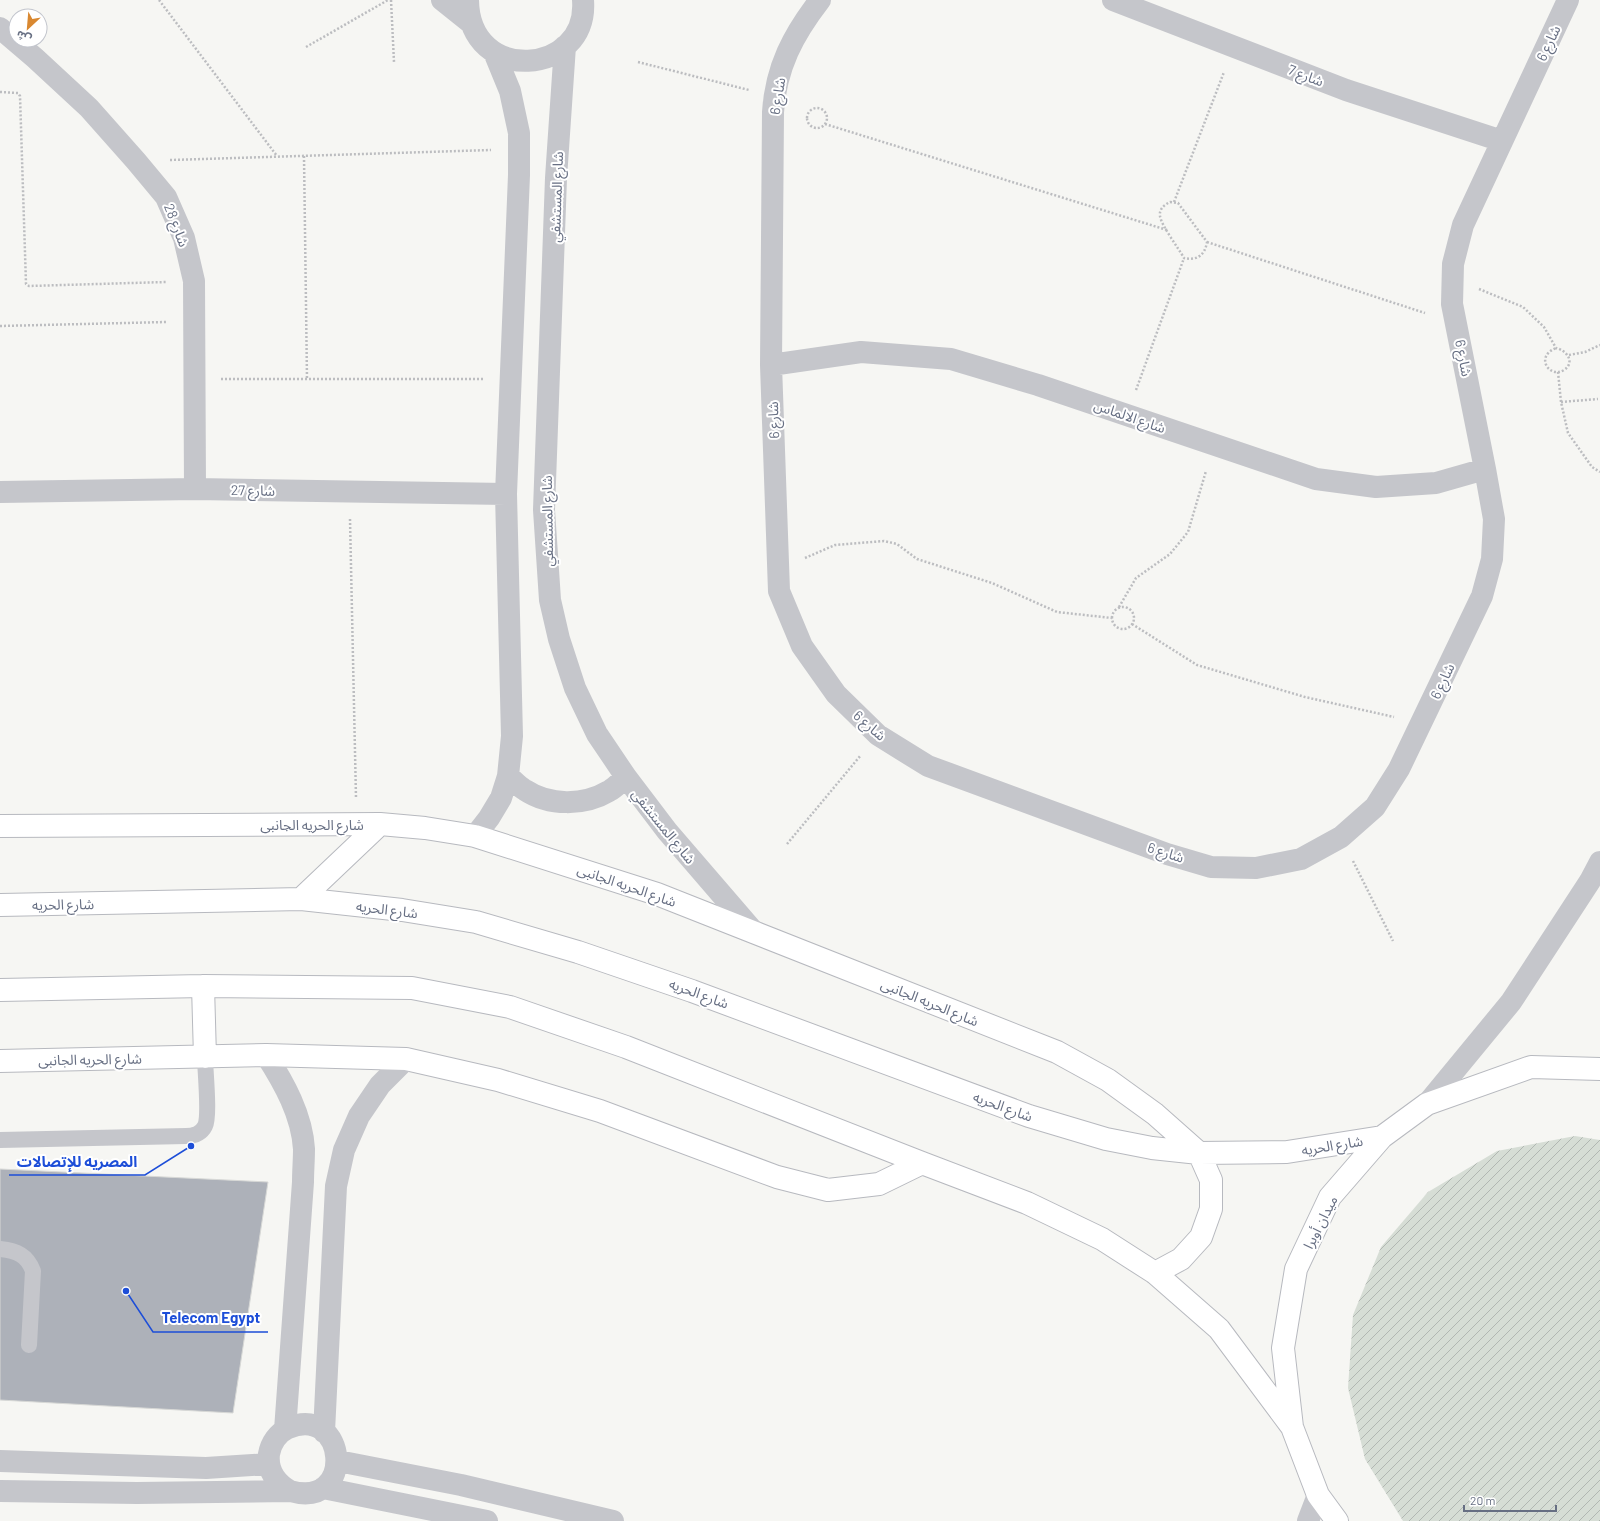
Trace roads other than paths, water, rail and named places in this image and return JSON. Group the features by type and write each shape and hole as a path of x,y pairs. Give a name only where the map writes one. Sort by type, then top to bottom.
{"main road":[{"name":"شارع الحريه الجانبى","path":"0,826 380,824 425,828 475,836 657,894 1057,1052 1108,1080 1156,1114 1199,1153"},
{"path":"301,899 380,824"},
{"name":"شارع الحريه","path":"0,905 301,899 402,910 476,922 578,952 692,991 1029,1116 1106,1139 1152,1148 1199,1153 1287,1152 1382,1137"},
{"path":"0,990 203,986 412,988 510,1007 626,1047 1027,1203 1102,1239 1155,1273 1219,1329 1292,1427"},
{"path":"203,986 205,1057"},
{"name":"شارع الحريه الجانبى","path":"0,1061 266,1055 406,1059 498,1080 600,1111 777,1177 828,1190 879,1184 922,1163"},
{"name":"ميدان أوبرا","path":"1337,1521 1318,1495 1292,1427 1283,1348 1296,1269 1330,1197 1382,1137 1427,1104 1531,1067 1600,1069"},
{"path":"1155,1273 1181,1259 1201,1237 1211,1209 1211,1187 1210,1180 1199,1153"}],"street":[{"path":"442,0 472,24"},
{"path":"468,0 468,11 472,24 485,44 494,52 523,62 538,60 553,55 565,46 575,35 582,21 583,0"},
{"name":"شارع 6","path":"820,0 803,22 790,44 774,96 772,163 771,365 780,591 802,646 836,694 878,735 928,766 1167,854 1211,867 1256,868 1301,859 1341,837 1375,807 1399,769 1482,596 1492,558 1494,519 1486,469 1452,304 1453,264 1463,225 1568,0"},
{"name":"شارع 7","path":"1113,0 1346,90 1502,141"},
{"name":"شارع 28","path":"0,28 89,108 136,161 166,197 184,238 194,281 195,489"},
{"name":"شارع المستشفي","path":"565,46 556,171 545,494 547,567 550,600 559,639 575,688 597,734 626,777 671,837 754,932"},
{"path":"475,836 489,818 501,798 508,776 512,736 506,494 519,175 518,133 510,91 494,52"},
{"name":"شارع الالماس","path":"771,365 861,352 951,359 1038,385 1316,479 1376,487 1436,483 1486,469"},
{"name":"شارع 27","path":"0,492 195,489 506,494"},
{"path":"508,776 525,790 545,800 567,803 589,800 609,791 626,777"},
{"path":"1427,1104 1511,1002 1590,881 1600,862"},
{"path":"266,1055 283,1082 297,1113 304,1148 303,1182 285,1430"},
{"path":"324,1432 337,1179 344,1150 359,1116 380,1085 406,1059"},
{"path":"0,1490 137,1493 290,1491 307,1494 323,1488 334,1476 338,1461 332,1439 315,1426 294,1426 285,1430 272,1444 269,1454 271,1473 282,1487 290,1491"},
{"path":"0,1461 206,1468 269,1464"},
{"path":"338,1461 461,1485 613,1521"},
{"path":"323,1488 487,1521"},
{"path":"1308,1521 1318,1495"}],"lane":[{"path":"0,1140 192,1136 197,1134 201,1131 207,1121 205,1057"},
{"path":"0,1249 22,1255 30,1262 33,1271 29,1346"}],"place":[{"name":"المصريه للإتصالات","path":"191,1146"},
{"name":"Telecom Egypt","path":"126,1291"}]}
